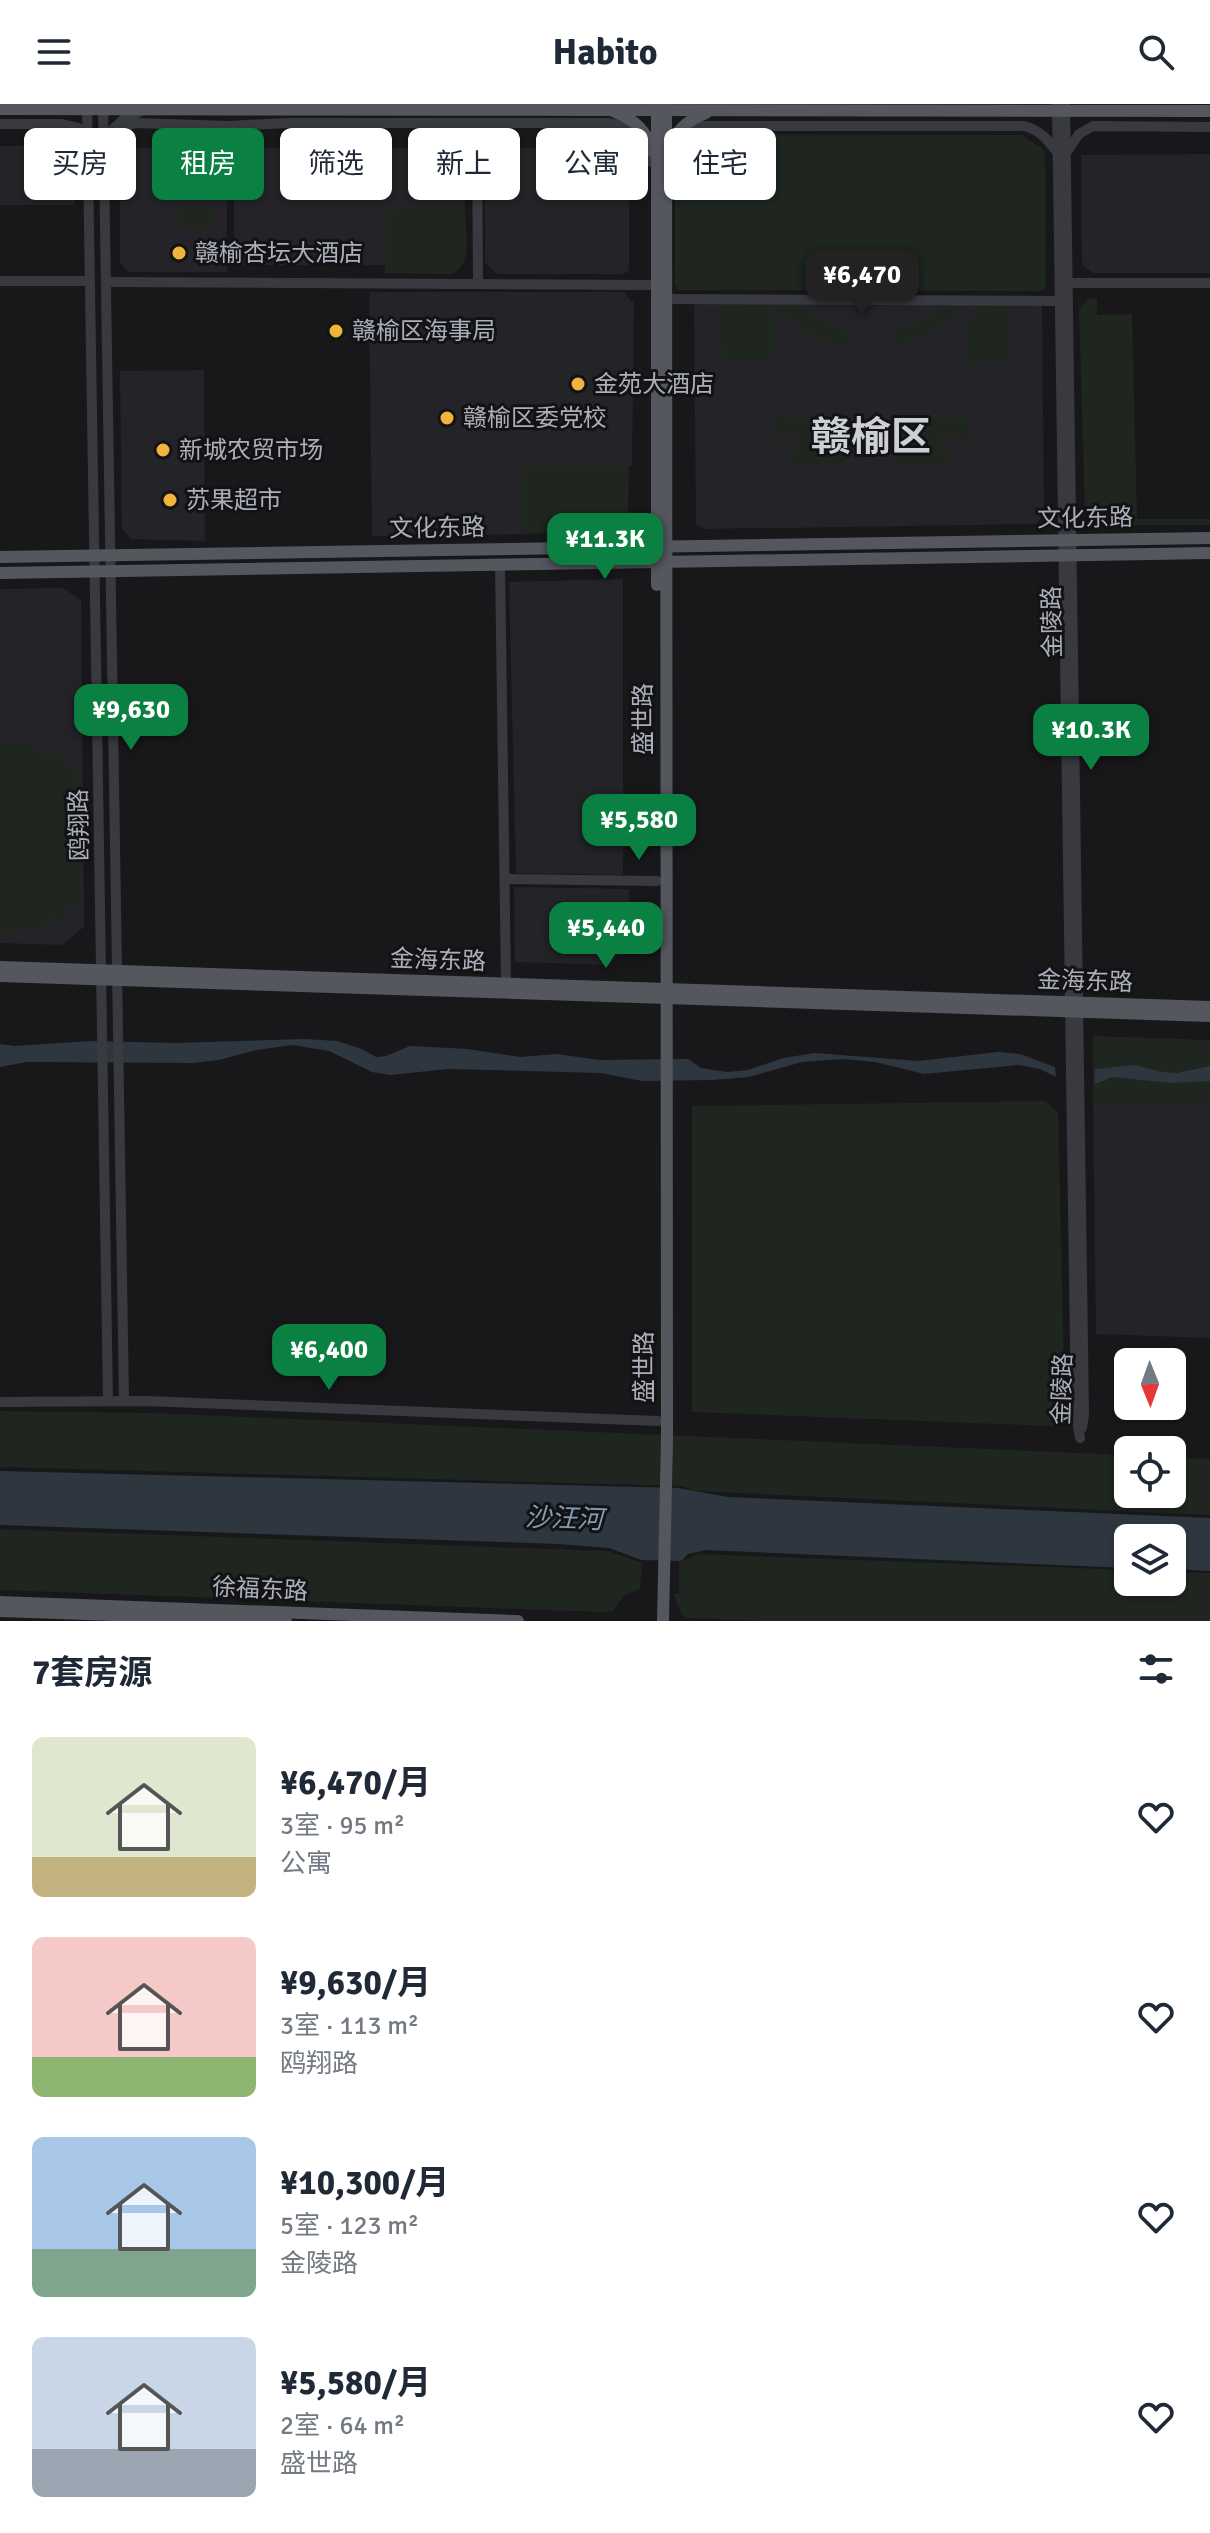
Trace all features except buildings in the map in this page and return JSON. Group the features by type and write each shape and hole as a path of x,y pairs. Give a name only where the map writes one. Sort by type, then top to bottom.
{"main road":[{"path":"0,109 87,106 148,109 609,110 662,107 716,110 1061,107 1210,111"},
{"name":"盛世路","path":"655,1621 661,994 662,107"},
{"path":"609,110 638,125 660,163"},
{"path":"660,163 683,124 716,110"},
{"name":"文化东路","path":"0,557 1210,538"},
{"name":"文化东路","path":"0,573 1210,553"},
{"name":"盛世路","path":"661,562 657,881 667,1439 663,1621"},
{"name":"金海东路","path":"0,967 117,976 661,994 1074,1007 1210,1007"},
{"name":"金海东路","path":"0,976 101,975"},
{"name":"金海东路","path":"117,976 506,984 661,994"},
{"name":"金海东路","path":"1074,1007 1210,1016"},
{"name":"徐福东路","path":"0,1602 518,1621"},
{"name":"徐福东路","path":"0,1611 286,1621"}],"street":[{"name":"鸥翔路","path":"87,106 88,128"},
{"name":"鸥翔路","path":"103,106 103,128"},
{"name":"金陵路","path":"1061,107 1074,1007 1084,1415 1080,1438 1076,1415 1074,1007"},
{"path":"44,109 68,119 79,128"},
{"path":"114,128 148,109"},
{"path":"458,109 477,123"},
{"path":"477,123 495,109"},
{"path":"123,128 135,123 229,126 287,123 624,125 635,133 643,162 678,163 685,136 700,126 1024,126 1036,129 1061,153 1079,134 1093,126 1210,127"},
{"path":"477,123 478,284"},
{"path":"0,124 62,124 79,128"},
{"name":"金陵路","path":"1061,153 1067,283 1064,298"},
{"name":"鸥翔路","path":"89,200 108,1401"},
{"name":"鸥翔路","path":"105,200 124,1401"},
{"path":"0,281 90,281"},
{"path":"106,282 478,284 660,294 1064,298"},
{"path":"1067,283 1210,283"},
{"path":"500,565 506,984"},
{"path":"505,879 657,881"},
{"path":"0,1402 124,1401 658,1421"}],"shaded area":[{"path":"776,134 1022,135 1043,149 1045,154 1046,287 1040,291 679,290 675,285 675,200 776,200"},
{"path":"0,146 24,146 24,200 74,200 74,205 0,205"},
{"path":"136,148 152,148 152,200 227,200 227,272 128,272 120,262 120,201 136,200"},
{"path":"264,148 280,148 280,200 392,200 392,148 408,148 408,200 465,200 465,210 385,211 385,265 234,265 234,200 264,200"},
{"path":"520,148 536,148 536,200 629,200 629,270 624,274 496,274 485,262 485,200 520,200"},
{"path":"1210,154 1210,273 1093,273 1082,265 1081,155"},
{"path":"178,207 213,207 213,228 178,228"},
{"path":"465,210 467,246 459,269 452,274 385,273 385,211"},
{"name":"赣榆区委党校","path":"369,292 625,292 634,302 632,466 523,467 522,534 372,536"},
{"path":"1090,298 1097,299 1097,315 1132,314 1137,519 1210,519 1210,525 1100,525 1100,519 1091,512 1085,512 1079,309"},
{"path":"724,304 760,304 775,320 774,359 771,362 721,361 720,307"},
{"path":"775,304 798,304 818,319 847,329 850,343 830,342 809,333 774,308"},
{"path":"941,304 963,305 964,309 919,339 889,345 891,330 923,319"},
{"path":"694,305 1042,305 1044,512 1037,524 705,529 696,524"},
{"path":"980,305 1008,305 1010,308 1010,364 966,364 965,323"},
{"name":"新城农贸市场","path":"204,370 205,541 131,539 122,529 120,371"},
{"path":"772,417 834,418 834,427 845,427 844,466 789,466 789,453 797,453 797,434 780,434 779,442 772,441"},
{"path":"906,418 968,418 968,440 958,440 957,435 943,436 943,453 951,454 951,467 897,467 894,464 894,431 905,428"},
{"path":"522,466 629,466 628,512 615,530 608,532 522,534"},
{"path":"623,579 623,875 516,873 509,582"},
{"path":"63,588 81,600 84,927 61,945 0,943 0,589"},
{"path":"19,742 38,747 53,758 53,753 66,753 66,768 79,768 81,905 69,906 69,924 55,924 55,914 36,928 16,933 0,931 0,743"},
{"path":"514,887 629,889 630,941 610,965 515,962"},
{"path":"1093,1036 1210,1040 1210,1104 1093,1104"},
{"path":"1045,1101 1058,1112 1065,1415 1052,1426 692,1412 692,1106"},
{"path":"1093,1104 1210,1104 1210,1338 1096,1334"},
{"path":"0,1411 153,1413 1114,1454 1114,1508 1186,1508 1186,1458 1210,1459 1210,1515 693,1491 683,1486 0,1467"},
{"path":"0,1529 608,1551 642,1563 640,1589 624,1596 613,1611 602,1612 0,1590"},
{"path":"697,1554 1114,1569 1114,1596 1186,1596 1186,1572 1210,1573 1210,1621 767,1621 687,1618 681,1613 673,1594 679,1593 679,1563"}],"water":[{"path":"337,1041 376,1057 410,1046 468,1049 520,1057 557,1054 600,1060 688,1059 701,1068 727,1072 748,1070 783,1058 815,1053 918,1061 998,1052 1020,1054 1055,1067 1056,1077 1040,1069 1019,1065 924,1074 875,1062 844,1059 802,1062 749,1077 712,1080 642,1081 601,1073 448,1069 390,1075 372,1072 329,1051 293,1045 193,1063 27,1062 0,1067 0,1044"},
{"path":"1135,1065 1177,1073 1210,1066 1210,1081 1171,1083 1112,1077 1095,1084 1095,1069"},
{"name":"沙汪河","path":"0,1471 678,1488 728,1497 1210,1518 1210,1571 1186,1570 1186,1524 1114,1524 1114,1567 706,1550 688,1554 681,1561 642,1560 609,1548 558,1544 0,1525"}],"place":[{"name":"赣榆杏坛大酒店","path":"179,253"},
{"name":"赣榆区海事局","path":"336,331"},
{"name":"金苑大酒店","path":"578,384"},
{"name":"赣榆区委党校","path":"447,418"},
{"name":"新城农贸市场","path":"163,450"},
{"name":"苏果超市","path":"170,500"}],"district":[{"name":"赣榆区","path":"871,436"}]}
